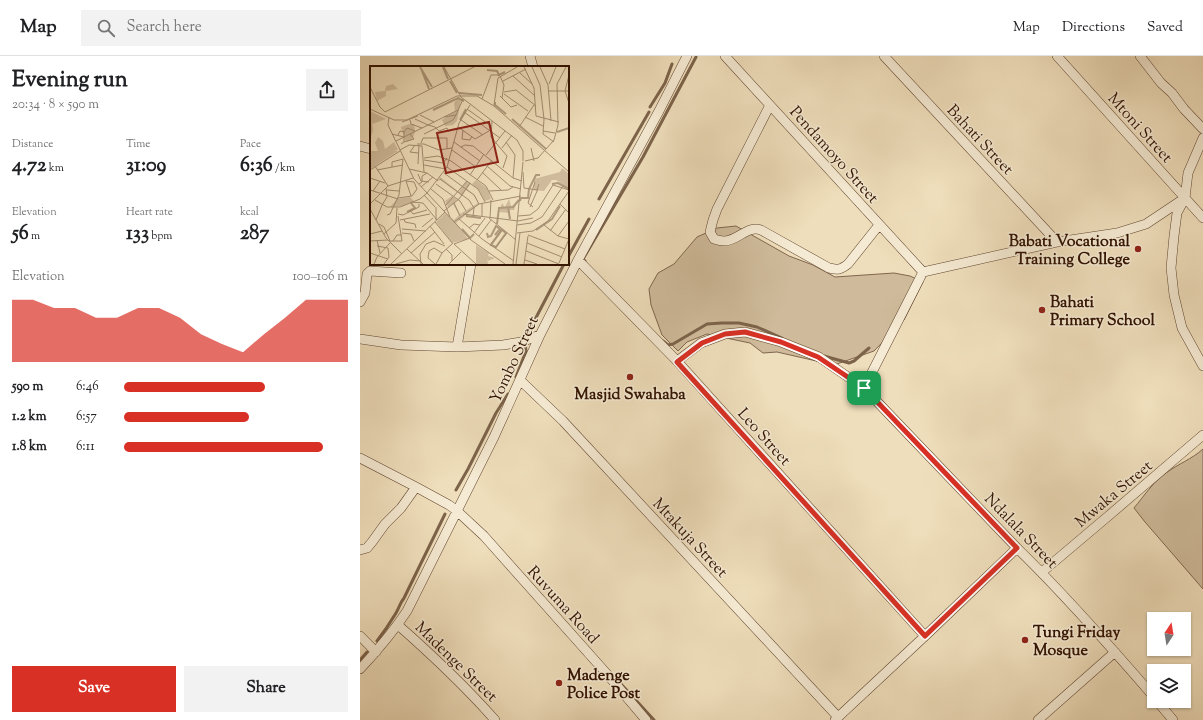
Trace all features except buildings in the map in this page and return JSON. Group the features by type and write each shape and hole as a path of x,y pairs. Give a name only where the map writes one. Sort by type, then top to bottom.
{"street":[{"path":"530,56 533,66"},
{"name":"Yombo Street","path":"360,670 398,625 409,605 494,437 540,334 687,56"},
{"name":"Pendamoyo Street","path":"725,56 922,273"},
{"name":"Bahati Street","path":"884,56 1057,242"},
{"name":"Mtoni Street","path":"1057,56 1203,218"},
{"path":"1140,56 1161,83 1172,93 1184,109 1203,129"},
{"path":"770,105 717,209 710,232 714,239 725,241 744,234 750,229 756,228 829,268 837,270 848,264 879,225"},
{"path":"1203,138 1188,173 1185,198 1177,213 1171,268 1174,295 1182,328 1203,366"},
{"path":"360,146 370,149"},
{"path":"864,388 922,273 1057,242 1117,233 1146,224 1185,198"},
{"name":"Leo Street","path":"578,260 677,362 925,636"},
{"path":"457,347 471,265"},
{"path":"360,302 370,271 401,273"},
{"name":"Ndalala Street","path":"677,362 702,343 725,334 745,332 781,342 818,357 864,388 1017,548 1042,572 1147,689"},
{"path":"360,339 401,345 457,347 503,346 521,342 540,334"},
{"name":"Mtakuja Street","path":"520,380 563,420 837,718"},
{"name":"Mwaka Street","path":"1042,572 1203,435"},
{"name":"Ruvuma Road","path":"360,458 456,510 484,536 646,720"},
{"path":"360,550 366,548 372,542 385,524 401,508 416,487"},
{"path":"837,718 1017,548"},
{"name":"Madenge Street","path":"398,625 434,656 475,697 495,720"},
{"path":"360,636 376,652"},
{"path":"1038,720 1115,652"},
{"path":"1163,708 1173,720"}],"shaded area":[{"path":"736,226 789,256 813,265 835,277 894,273 910,276 923,282 904,320 874,351 834,365 777,352 763,353 750,343 707,334 687,342 678,351 662,335 651,305 649,289 658,273 674,264 697,237 717,228"},
{"path":"1203,449 1203,589 1134,508 1161,477"}],"waterway":[{"path":"585,261 583,259 643,157 696,57"},
{"path":"650,107 665,83 672,64"},
{"path":"599,199 649,112"},
{"path":"569,255 589,219"},
{"path":"529,331 563,265"},
{"path":"663,341 668,345 673,344 707,324 722,323 739,323 757,327 782,338"},
{"path":"516,377 526,351 525,343"},
{"path":"824,356 849,363 854,361 869,348"},
{"path":"456,490 496,413 508,394"},
{"path":"377,641 404,598 445,514"},
{"path":"360,660 367,652"},
{"path":"621,684 654,720"}],"place":[{"name":"Babati Vocational Training College","path":"1138,249"},
{"name":"Bahati Primary School","path":"1042,310"},
{"name":"Masjid Swahaba","path":"630,377"},
{"name":"Tungi Friday Mosque","path":"1025,640"},
{"name":"Madenge Police Post","path":"559,683"}],"route":[{"path":"745,332 781,342 818,357 864,388 1017,548 925,636 677,362 702,343 725,334 745,332"}]}
